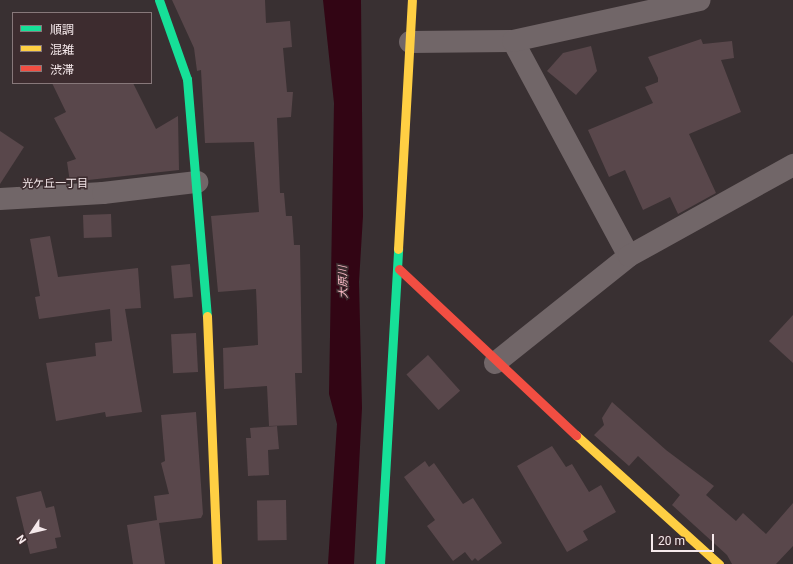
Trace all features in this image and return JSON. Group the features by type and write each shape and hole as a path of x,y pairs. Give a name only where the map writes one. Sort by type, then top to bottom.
{"street":[{"path":"159,0 187,79 197,182 216,456 217,564"},
{"path":"380,564 398,269 412,0"},
{"path":"410,42 513,41 700,0"},
{"path":"513,41 608,230 629,256"},
{"path":"495,363 629,256 793,165"},
{"path":"0,199 103,193 197,182"},
{"path":"398,269 495,363 719,564"}],"water":[{"name":"大原川","path":"323,0 361,0 363,216 359,282 362,408 354,564 328,564 337,424 329,394 334,103"}],"building":[{"path":"172,0 265,0 266,23 290,21 292,47 283,48 287,92 293,92 291,117 277,118 280,193 284,193 286,216 292,216 294,245 300,245 302,373 295,373 297,425 269,426 267,386 224,389 223,348 258,345 256,289 218,292 211,216 259,212 254,142 205,143 201,70 197,71 194,48"},
{"path":"701,39 703,44 732,41 734,58 721,60 741,112 689,134 716,193 678,214 670,197 643,210 625,170 609,177 588,130 653,103 645,87 658,82 658,78 648,57"},
{"path":"591,46 597,71 576,95 547,71 563,53"},
{"path":"52,84 134,84 156,129 178,116 179,170 70,182 67,162 76,159 54,118 66,112"},
{"path":"0,131 24,147 0,184"},
{"path":"111,214 112,237 84,238 83,215"},
{"path":"50,236 58,277 138,268 141,308 125,309 142,412 106,417 105,412 56,421 46,363 96,356 95,343 112,341 110,309 39,319 35,297 40,296 30,239"},
{"path":"190,264 193,297 174,299 171,266"},
{"path":"793,315 793,363 769,341"},
{"path":"196,333 198,372 173,373 171,334"},
{"path":"428,355 460,391 439,410 406,374"},
{"path":"612,402 666,450 714,486 706,495 736,521 743,513 766,534 793,503 793,546 776,564 732,564 727,555 672,505 680,495 638,456 629,466 594,435 604,425 602,418"},
{"path":"196,412 203,514 201,518 159,523 165,564 133,564 127,525 157,520 154,496 169,494 161,463 165,461 161,415"},
{"path":"277,426 279,449 268,450 269,475 248,476 246,438 251,438 250,428"},
{"path":"552,446 566,467 572,464 589,492 601,485 616,512 583,531 588,540 567,552 517,466"},
{"path":"425,461 429,467 434,463 463,504 473,498 502,543 478,561 475,558 472,561 465,552 453,561 427,526 435,520 404,477"},
{"path":"41,491 46,508 54,506 61,537 55,538 57,548 30,554 16,497"},
{"path":"286,500 287,540 258,541 257,501"}],"traffic: fast":[{"path":"159,0 187,79 207,316"},
{"path":"380,564 398,249"}],"traffic: slow":[{"path":"398,249 412,0"},
{"path":"207,316 217,564"},
{"path":"576,435 719,564"}],"traffic: jam":[{"path":"399,269 576,435"}],"district":[{"name":"光ケ丘一丁目","path":"55,184"}]}
